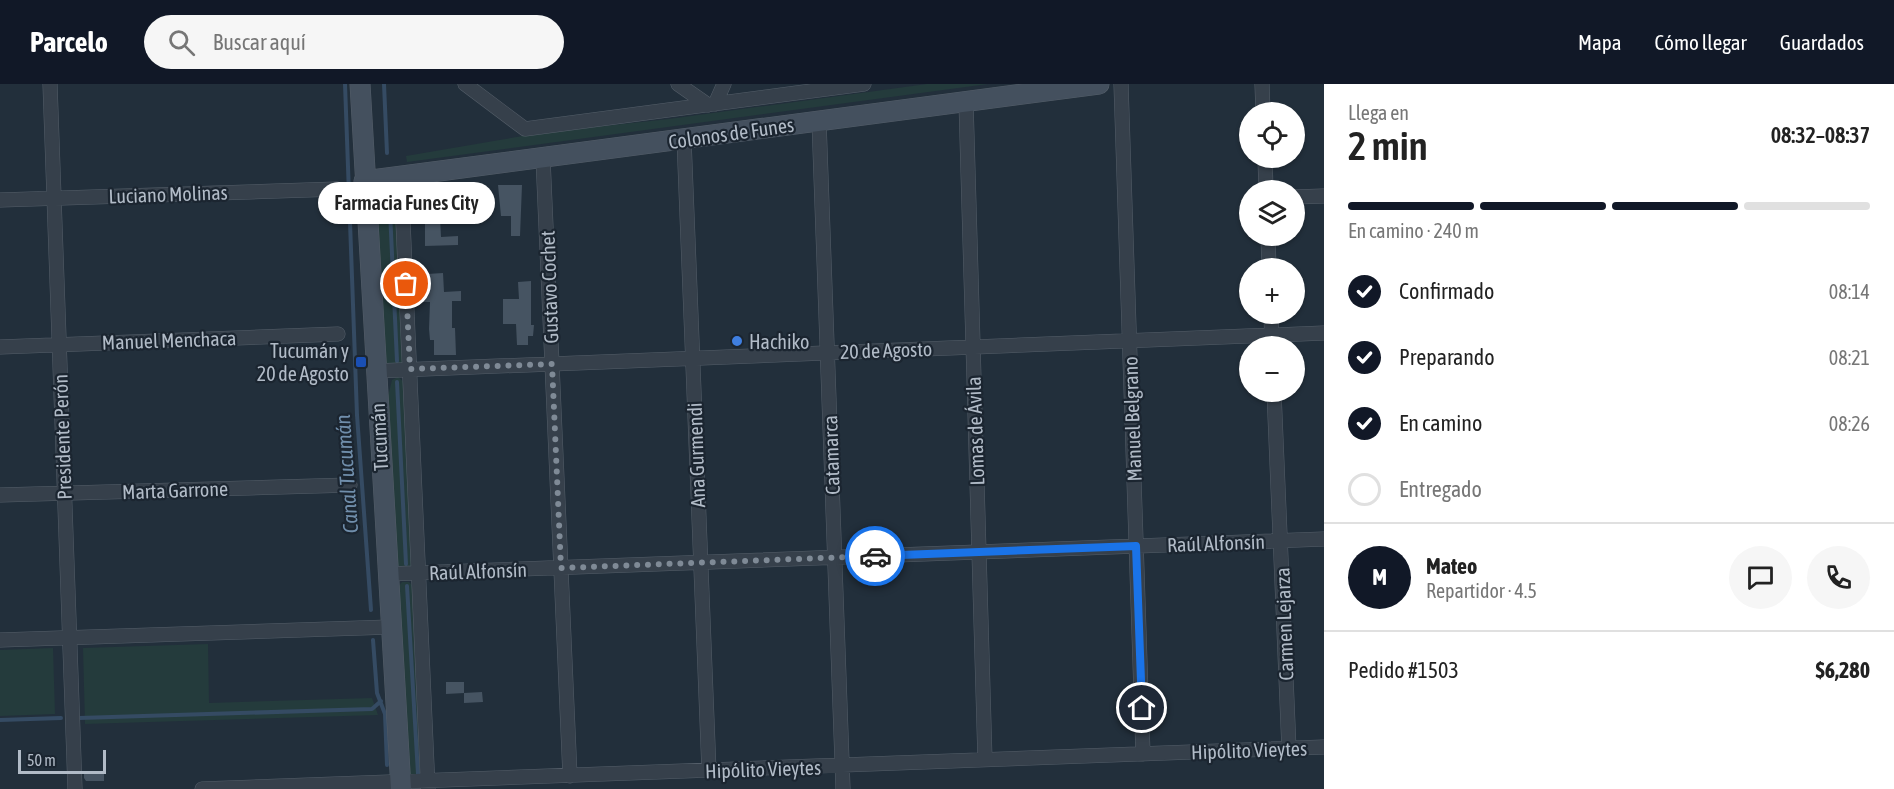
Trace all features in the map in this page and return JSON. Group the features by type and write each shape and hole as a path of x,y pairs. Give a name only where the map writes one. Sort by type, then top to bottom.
{"street":[{"name":"Presidente Perón","path":"50,84 75,789"},
{"name":"Tucumán","path":"360,84 401,786"},
{"path":"465,84 525,129 864,84"},
{"path":"678,84 712,104"},
{"path":"712,104 724,84"},
{"name":"Colonos de Funes","path":"364,181 1099,84"},
{"name":"Manuel Belgrano","path":"1121,84 1143,754"},
{"path":"1262,84 1263,102"},
{"name":"Lomas de Ávila","path":"966,102 985,760"},
{"name":"Catamarca","path":"819,121 843,789"},
{"name":"Ana Gurmendi","path":"684,139 709,771"},
{"name":"Gustavo Cochet","path":"543,158 570,776"},
{"name":"Tucumán","path":"401,176 428,785"},
{"name":"Luciano Molinas","path":"0,200 337,189"},
{"path":"1305,197 1324,196"},
{"name":"20 de Agosto","path":"1304,336 1324,333"},
{"name":"Manuel Menchaca","path":"0,347 338,334"},
{"name":"20 de Agosto","path":"375,371 1130,341 1239,341"},
{"name":"Carmen Lejarza","path":"1274,402 1289,749"},
{"name":"Marta Garrone","path":"0,495 350,485"},
{"name":"Raúl Alfonsín","path":"388,574 1324,539"},
{"path":"0,640 390,627"},
{"name":"Hipólito Vieytes","path":"202,789 428,785 570,776 1324,747"},
{"path":"629,774 630,789"}],"green space":[{"path":"927,84 988,84 407,162 406,156 540,133 669,119"},
{"path":"384,186 394,186 397,195 400,317 404,357 401,364 390,366 386,363 375,225 377,203"},
{"path":"398,377 405,383 414,568 396,567 388,396 392,380"},
{"path":"402,582 409,582 415,588 423,776 409,777 397,588"},
{"path":"208,644 209,703 372,698 378,715 85,724 83,648"},
{"path":"53,648 55,714 0,716 0,650"}],"building":[{"path":"498,185 522,185 520,236 511,236 511,216 501,216"},
{"path":"444,186 444,197 439,197 441,237 458,236 458,245 425,246 425,192"},
{"path":"443,273 444,292 461,291 461,301 452,301 452,328 455,328 456,355 434,355 434,340 430,340 429,329 430,302 422,302 422,292 427,292 427,274"},
{"path":"531,281 533,336 528,336 528,345 517,345 516,324 503,324 503,299 519,299 518,282"},
{"path":"446,682 464,682 464,693 446,694"},
{"path":"482,692 483,702 464,703 464,693"},
{"path":"104,771 104,781 86,781 84,778 84,772"}],"waterway":[{"name":"Canal Tucumán","path":"345,84 357,415 371,610"},
{"name":"Canal Tucumán","path":"384,84 387,153"},
{"name":"Canal Tucumán","path":"389,190 397,361"},
{"name":"Canal Tucumán","path":"397,382 406,564"},
{"name":"Canal Tucumán","path":"407,586 418,774"},
{"name":"Canal Tucumán","path":"373,640 377,693 385,714 387,765"},
{"path":"79,718 372,709 381,701"},
{"path":"0,720 61,718"}],"way so far":[{"path":"406,284 410,369 552,364 561,568 875,556"}],"place":[{"name":"Farmacia Funes City","path":"406,284"},
{"name":"Hachiko","path":"737,341"},
{"name":"Tucumán y 20 de Agosto","path":"361,362"}],"route":[{"path":"875,556 1136,546 1142,708"}]}
